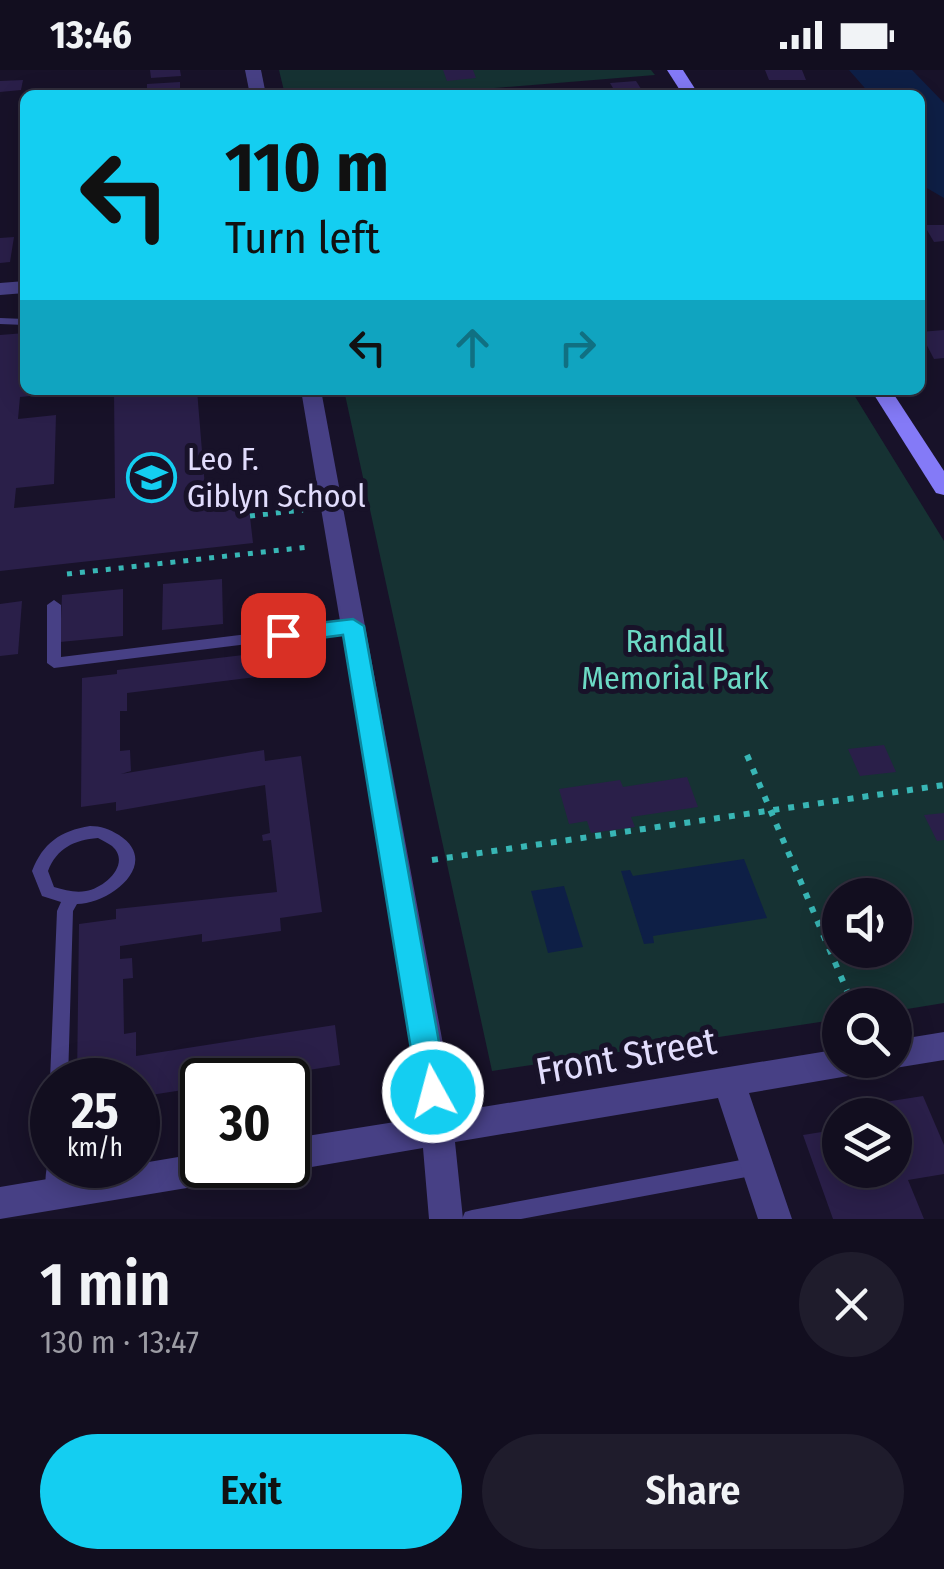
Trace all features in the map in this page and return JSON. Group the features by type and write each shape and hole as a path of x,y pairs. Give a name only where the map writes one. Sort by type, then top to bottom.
{"street":[{"path":"312,395 432,1071 446,1219"},
{"path":"884,395 944,488"},
{"path":"912,1051 944,1046"},
{"name":"Front Street","path":"310,1152 822,1066"},
{"path":"730,1082 775,1219"},
{"path":"0,1202 34,1188"}],"lane":[{"path":"54,604 54,663 353,626"},
{"path":"86,832 100,832 122,844 128,865 114,887 86,900 71,900 48,891 42,882 40,871 50,850 86,832"},
{"path":"60,1058 65,912 71,900"},
{"path":"472,1219 758,1166"}],"path":[{"path":"250,516 302,510"},
{"path":"67,574 308,547"},
{"path":"748,754 846,988"},
{"path":"432,860 944,784"}],"green space":[{"path":"279,70 651,70 655,75 470,90 284,90"},
{"name":"Randall Memorial Park","path":"345,395 854,395 944,541 944,1003 912,1008 912,988 822,988 822,1022 492,1071"}],"water":[{"path":"849,70 912,70 944,103 944,198 925,187 925,90 867,90"},
{"path":"744,859 767,918 653,936 654,943 644,944 621,871 630,870 633,876"},
{"path":"564,886 583,947 548,953 531,891"}],"building":[{"path":"150,70 180,70 181,76 151,78"},
{"path":"443,70 473,70 476,78 447,81"},
{"path":"765,70 802,70 806,80 769,80"},
{"path":"23,80 21,90 0,92 0,81"},
{"path":"636,81 642,90 614,90 610,83"},
{"path":"180,82 180,90 147,90 147,84"},
{"path":"925,225 944,225 944,241 934,242"},
{"path":"14,237 10,262 0,263 0,238"},
{"path":"944,330 944,358 934,359 925,342 925,332"},
{"path":"20,333 20,395 30,395 20,397 18,419 56,415 54,484 16,488 14,508 115,498 114,395 197,395 207,512 249,508 253,543 0,571 0,335"},
{"path":"222,579 223,624 162,630 163,584"},
{"path":"123,589 123,636 60,642 62,595"},
{"path":"22,601 18,654 0,656 0,604"},
{"path":"285,650 288,673 127,693 127,711 120,711 120,751 130,750 131,771 121,774 264,750 265,761 301,756 322,912 280,918 281,931 202,942 202,934 120,946 120,959 132,958 133,978 123,979 124,1034 136,1032 136,1056 335,1025 340,1065 310,1070 310,1058 180,1058 180,1090 160,1094 160,1058 77,1058 79,924 116,919 116,909 277,892 271,840 263,841 262,835 270,833 265,785 116,811 116,802 81,807 82,678 117,674 117,670"},
{"path":"884,745 896,772 860,776 848,749"},
{"path":"687,777 698,807 631,817 635,827 591,833 587,821 569,824 559,789 620,780 623,787"},
{"path":"944,813 944,840 937,841 924,815"},
{"path":"923,1096 944,1145 944,1174 912,1179 910,1098"},
{"path":"822,1132 822,1188 911,1188 924,1219 833,1219 803,1135"}],"place":[{"name":"Leo F. Giblyn School","path":"152,477"}],"route":[{"path":"283,635 353,626 433,1092"}]}
